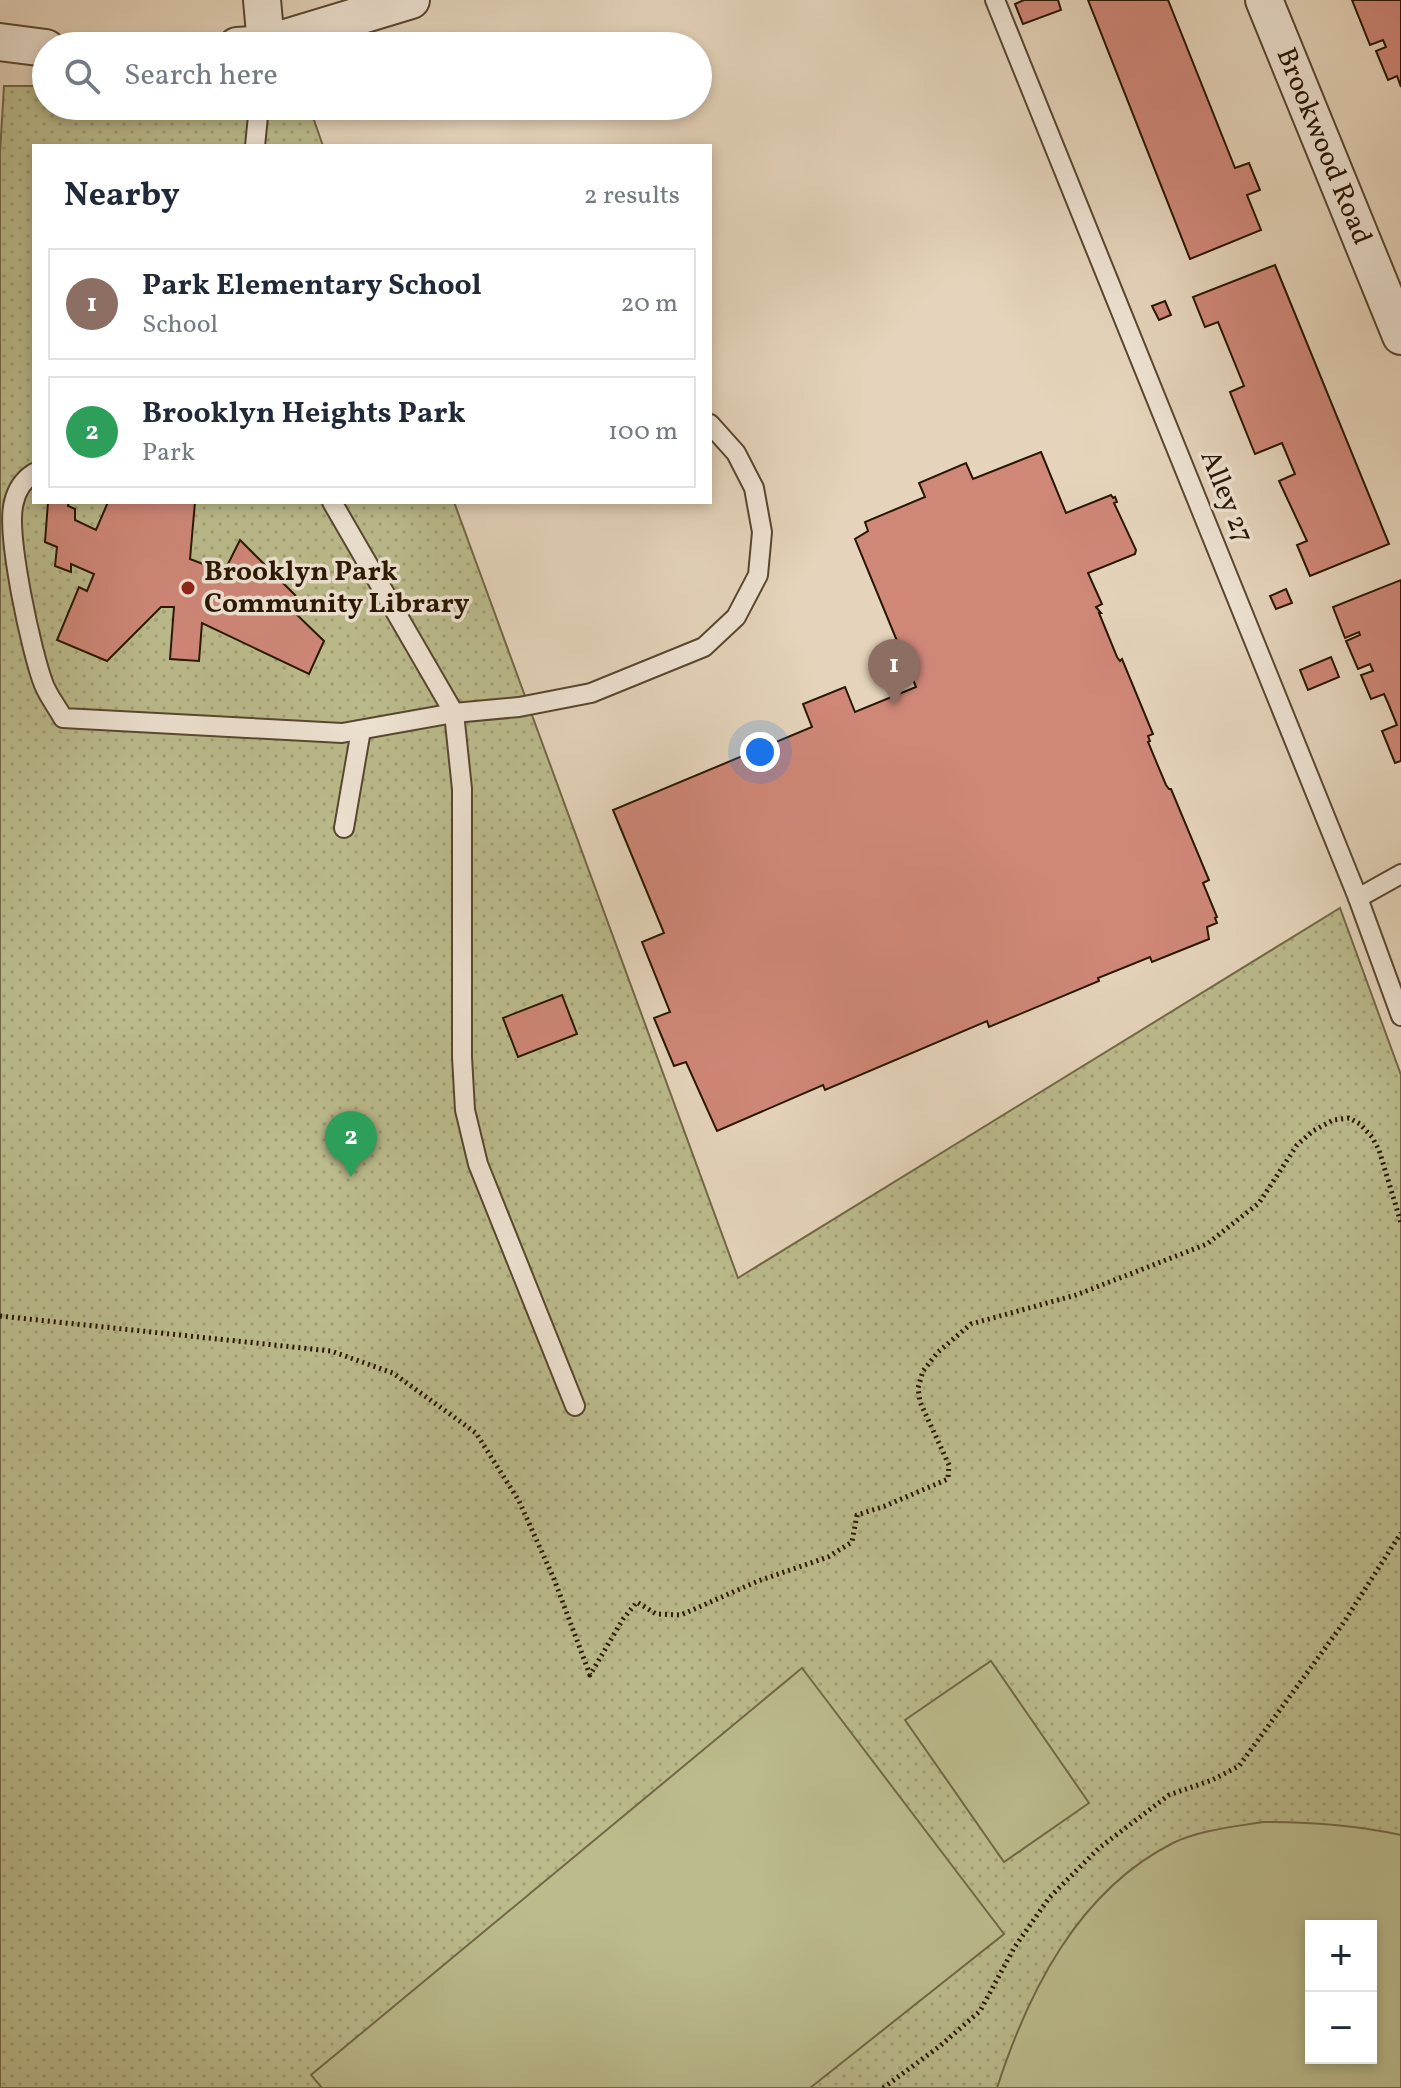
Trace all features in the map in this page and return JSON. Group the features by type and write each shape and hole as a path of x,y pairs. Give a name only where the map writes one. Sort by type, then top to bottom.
{"street":[{"path":"258,32 262,0"},
{"path":"304,32 411,0"},
{"name":"Brookwood Road","path":"1264,0 1401,336"},
{"path":"0,42 32,46"}],"lane":[{"name":"Alley 27","path":"995,0 1358,898 1401,1016"},
{"path":"255,144 258,120"},
{"path":"32,474 23,479 12,505 16,561 34,658 46,689 63,718 342,733 454,713 519,707 591,693 704,647 736,617 758,575 762,532 754,488 736,453 712,426"},
{"path":"333,504 454,713 462,789 462,1057 465,1110 478,1164 575,1406"},
{"path":"344,828 361,730"},
{"path":"1358,898 1401,874"}],"path":[{"path":"0,1316 331,1351 393,1373 476,1433 519,1501 554,1579 590,1675 623,1619 637,1602 656,1614 681,1615 758,1581 828,1557 852,1542 857,1515 948,1479 949,1465 920,1402 918,1388 923,1371 938,1352 971,1324 1076,1295 1207,1244 1259,1203 1297,1145 1313,1131 1333,1120 1349,1118 1360,1124 1379,1150 1401,1223"},
{"path":"883,2088 940,2046 980,2011 1014,1948 1049,1898 1099,1848 1169,1795 1212,1780 1239,1766 1342,1625 1401,1533"}],"green space":[{"path":"4,86 32,86 32,120 314,120 322,144 32,144 32,504 455,504 738,1278 1340,908 1401,1075 1401,2088 0,2088 0,152"},
{"path":"991,1661 1089,1803 1004,1862 905,1720"},
{"path":"802,1668 1004,1934 810,2088 322,2088 311,2075"},
{"path":"1281,1822 1332,1825 1401,1835 1401,2088 997,2088 1024,2016 1041,1981 1084,1916 1139,1863 1173,1843 1205,1832"}],"building":[{"path":"1024,0 1058,0 1061,10 1023,24 1015,4"},
{"path":"1088,0 1168,0 1235,168 1249,163 1260,190 1247,195 1261,230 1190,259"},
{"path":"1352,0 1401,0 1401,87 1397,76 1388,80 1376,51 1386,47 1383,40 1370,45"},
{"path":"1275,265 1389,544 1310,576 1297,545 1307,541 1279,481 1295,474 1282,443 1255,454 1230,392 1244,386 1218,322 1205,327 1193,297"},
{"path":"1165,301 1171,315 1159,320 1152,306"},
{"path":"1041,452 1066,513 1111,495 1115,497 1117,502 1114,503 1136,550 1135,554 1088,573 1102,604 1096,607 1117,657 1120,661 1122,659 1153,734 1148,736 1148,742 1209,880 1203,883 1217,923 1207,927 1209,939 1152,962 1150,957 989,1027 987,1021 825,1090 823,1085 717,1131 686,1062 674,1066 654,1018 670,1012 642,942 664,933 613,810 812,727 803,704 845,687 855,712 916,687 855,539 868,531 865,522 925,497 919,483 966,463 973,479"},
{"name":"Brooklyn Park Community Library","path":"48,504 68,504 75,509 75,520 96,530 107,504 195,504 190,559 224,572 240,540 297,597 291,609 324,641 309,674 202,623 199,661 170,659 174,607 161,607 107,661 57,640 79,587 87,591 94,574 71,564 71,572 55,566 57,547 45,542"},
{"path":"1401,580 1401,761 1395,763 1382,731 1397,725 1384,694 1371,699 1361,675 1373,671 1370,664 1358,669 1346,641 1360,635 1359,632 1345,638 1333,607"},
{"path":"1286,589 1292,603 1276,609 1270,596"},
{"path":"1331,657 1339,677 1308,690 1300,670"},
{"path":"562,995 577,1034 518,1057 503,1018"}],"place":[{"name":"Brooklyn Park Community Library","path":"188,588"},
{"name":"Park Elementary School","path":"894,705"},
{"name":"Brooklyn Heights Park","path":"351,1177"}]}
